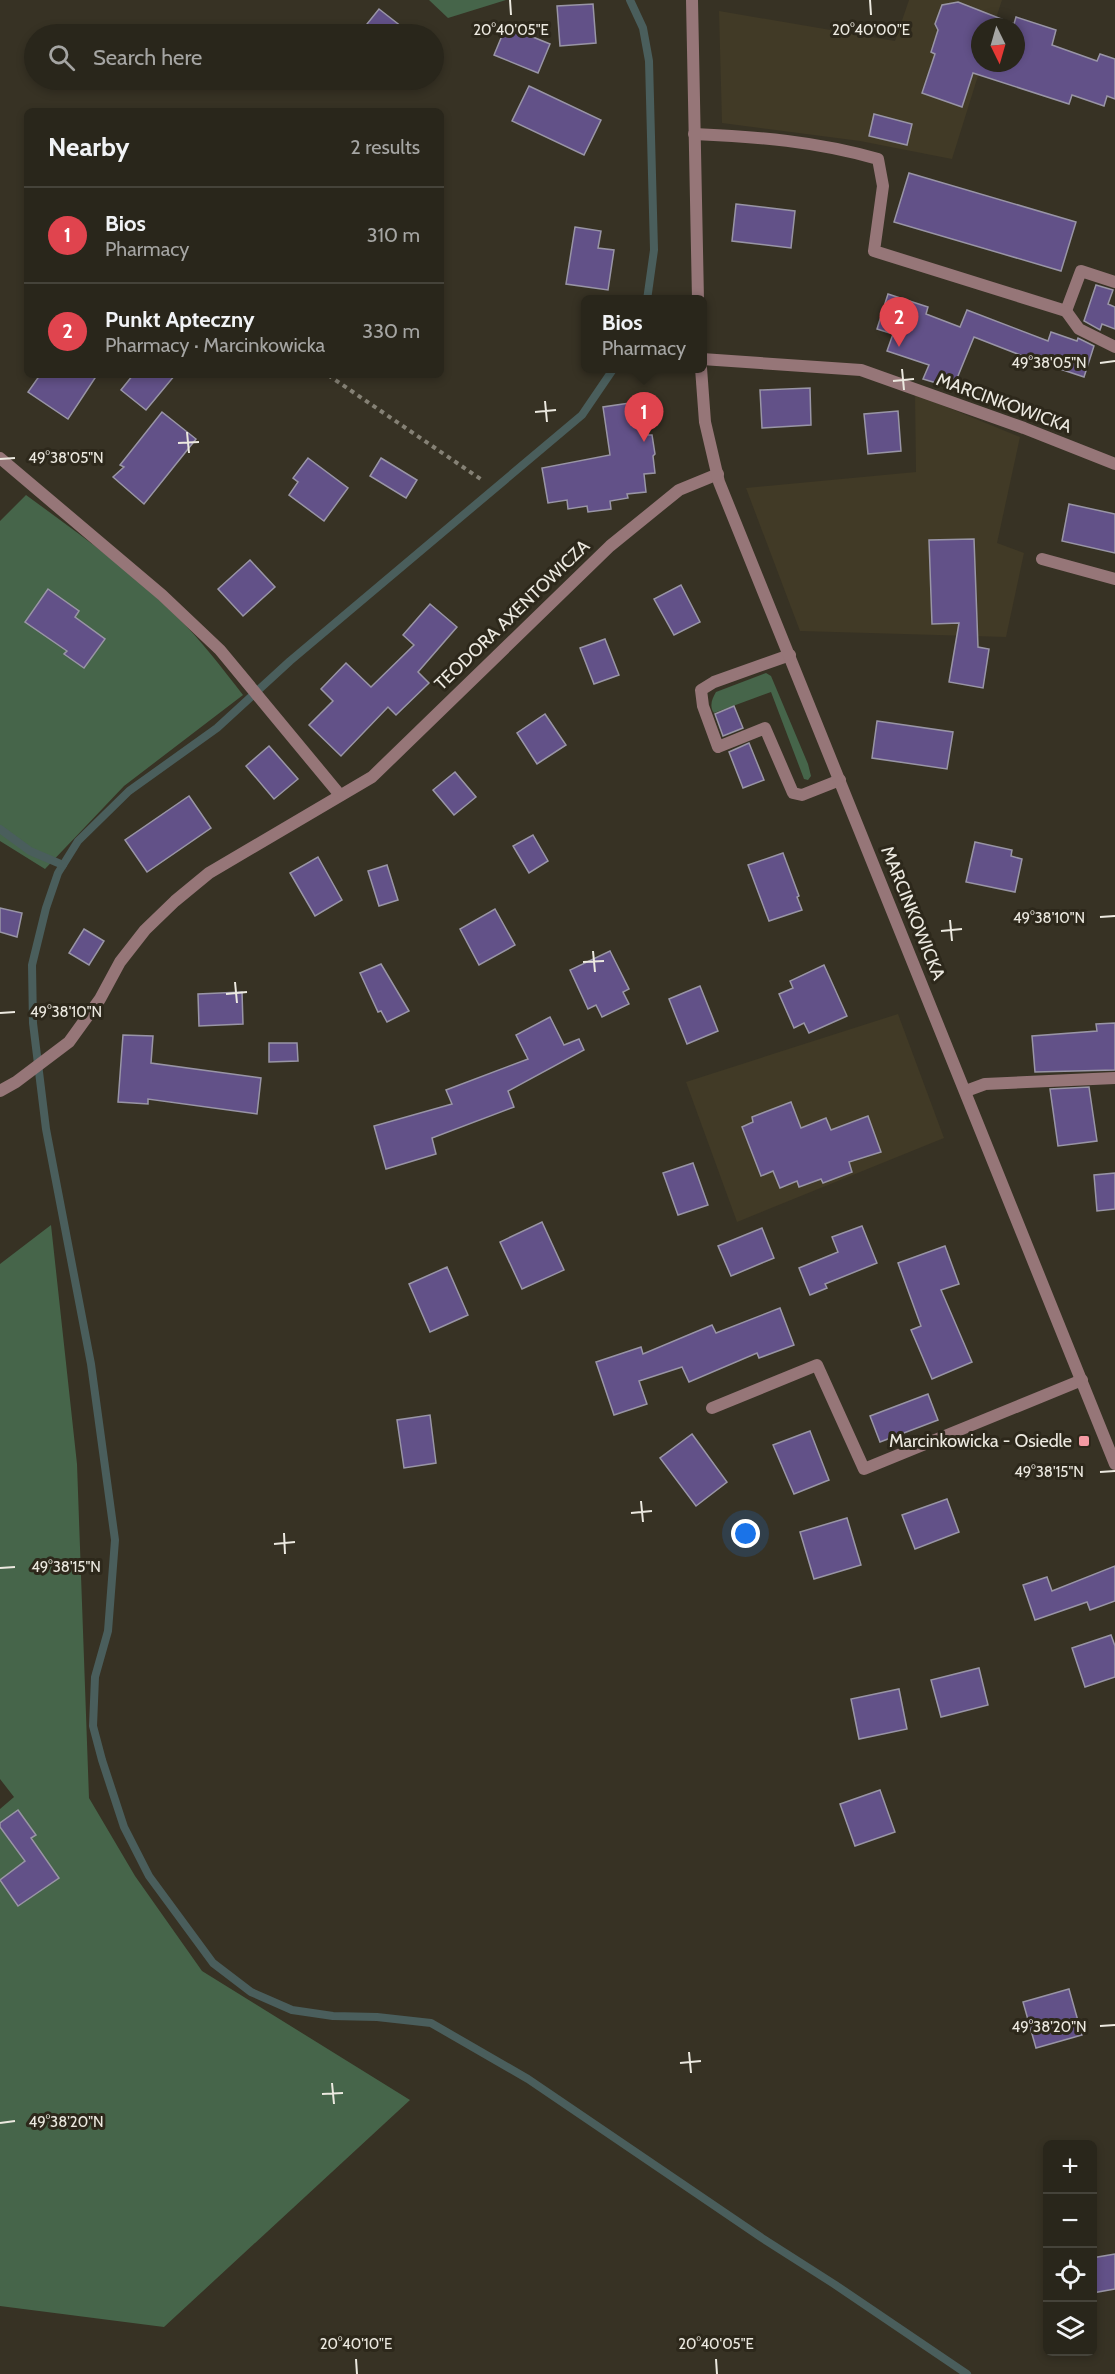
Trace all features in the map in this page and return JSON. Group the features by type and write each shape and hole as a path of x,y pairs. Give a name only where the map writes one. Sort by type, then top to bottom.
{"street":[{"path":"692,0 698,295"},
{"path":"694,134 776,139 838,148 878,159 883,186 874,251 1066,311 1079,328 1115,347"},
{"path":"1066,311 1081,271 1115,282"},
{"name":"MARCINKOWICKA","path":"707,359 861,370 1115,464"},
{"name":"MARCINKOWICKA","path":"701,373 705,422 717,474 1115,1464"},
{"path":"0,458 162,595 220,650 340,795"},
{"name":"TEODORA AXENTOWICZA","path":"0,1091 22,1078 69,1042 100,999 120,962 145,930 175,901 209,873 372,777 603,553 655,507 679,490 717,474"},
{"path":"1042,559 1115,579"},
{"path":"790,655 714,682 701,690 703,706 717,747 765,728 793,793 802,795 840,780"},
{"path":"966,1091 985,1084 1115,1077"},
{"path":"712,1408 817,1365 864,1469 1082,1380"}],"path":[{"path":"332,378 482,480"}],"shaded area":[{"path":"909,0 1002,0 996,18 971,18 971,72 979,72 952,159 860,141 722,123 719,11 895,41"},
{"path":"915,394 1020,437 997,543 1024,553 1006,637 800,631 746,488 916,472"},
{"path":"898,1014 944,1138 737,1222 686,1082"}],"green space":[{"path":"429,0 506,0 448,18"},
{"path":"26,495 104,553 159,600 211,654 243,695 124,786 45,869 0,841 0,521"},
{"path":"766,673 771,676 808,764 811,776 808,780 804,779 771,692 714,713 712,710 713,697 716,692"},
{"path":"51,1225 77,1464 89,1798 135,1876 202,1971 410,2100 164,2327 0,2306 0,1809 14,1797 0,1779 0,1264"}],"building":[{"path":"958,2 999,18 971,18 971,72 1025,72 1025,20 1056,30 1052,45 1097,61 1100,54 1115,59 1115,99 1107,96 1104,106 1072,95 1069,104 973,73 962,107 922,93 935,54 931,52 938,30 935,24 942,5"},
{"path":"593,4 596,43 560,46 557,6"},
{"path":"379,9 398,24 367,24"},
{"path":"506,26 550,44 538,73 494,55"},
{"path":"529,86 601,120 584,155 512,121"},
{"path":"874,114 912,124 907,145 869,136"},
{"path":"909,173 1076,222 1061,271 894,222"},
{"path":"736,204 795,211 791,248 732,241"},
{"path":"575,227 601,231 598,248 614,250 608,290 566,284"},
{"path":"1096,285 1113,290 1108,304 1115,307 1115,329 1102,324 1100,330 1084,321"},
{"path":"888,294 928,307 926,314 960,327 967,310 1048,341 1051,332 1077,341 1078,338 1094,346 1084,377 974,337 953,388 923,379 929,365 887,351 893,334 877,329"},
{"path":"38,378 95,378 68,419 28,392"},
{"path":"131,378 173,378 146,410 121,390"},
{"path":"810,388 811,425 762,428 760,390"},
{"path":"643,401 648,435 652,435 655,454 653,456 655,473 644,474 646,492 627,494 628,498 610,501 611,509 588,512 587,506 568,509 567,500 548,503 542,468 610,455 603,407"},
{"path":"898,411 901,451 868,454 864,414"},
{"path":"162,412 196,439 144,504 113,477 124,467 120,465"},
{"path":"308,458 348,488 324,521 289,495 298,482 293,478"},
{"path":"381,458 417,480 406,498 370,476"},
{"path":"1069,504 1115,514 1115,553 1062,541"},
{"path":"974,539 978,647 989,649 983,688 949,682 959,623 932,624 929,540"},
{"path":"250,560 275,587 243,616 218,589"},
{"path":"681,585 700,622 674,635 654,599"},
{"path":"48,589 79,611 75,617 105,639 84,668 64,654 67,651 25,622"},
{"path":"430,604 457,627 418,672 429,683 396,715 388,707 341,756 309,725 333,701 321,689 346,663 371,687 414,645 403,635"},
{"path":"605,639 619,675 594,684 580,648"},
{"path":"734,706 743,728 723,736 715,714"},
{"path":"545,714 566,745 537,764 517,733"},
{"path":"877,721 953,732 947,769 872,758"},
{"path":"749,743 764,780 743,788 729,752"},
{"path":"269,746 298,779 274,799 246,766"},
{"path":"455,772 476,797 454,815 433,790"},
{"path":"189,796 211,828 147,872 125,840"},
{"path":"533,835 548,861 529,873 513,846"},
{"path":"975,842 1012,850 1011,856 1022,859 1015,892 966,882"},
{"path":"783,853 802,910 769,921 748,865"},
{"path":"318,857 342,900 315,916 290,873"},
{"path":"387,865 398,900 379,906 368,871"},
{"path":"0,908 22,913 17,937 0,932"},
{"path":"495,909 515,945 479,965 460,929"},
{"path":"84,929 104,941 89,965 69,953"},
{"path":"610,951 629,989 623,992 629,1004 602,1017 596,1005 588,1009 570,970"},
{"path":"381,964 409,1011 387,1022 381,1011 378,1012 360,973"},
{"path":"824,965 847,1016 809,1033 804,1023 794,1028 779,994 793,988 790,981"},
{"path":"700,986 718,1031 687,1044 669,999"},
{"path":"242,992 243,1024 199,1026 198,994"},
{"path":"550,1017 564,1045 579,1039 584,1050 508,1091 514,1107 432,1138 436,1154 386,1169 374,1126 452,1104 446,1090 528,1059 516,1035"},
{"path":"1115,1023 1115,1070 1035,1072 1032,1036 1097,1031 1096,1024"},
{"path":"123,1035 153,1036 151,1063 261,1078 257,1114 148,1099 148,1104 118,1102"},
{"path":"269,1043 297,1043 298,1061 269,1062"},
{"path":"1089,1087 1097,1141 1058,1146 1050,1089"},
{"path":"791,1102 801,1128 826,1118 831,1130 868,1116 881,1152 849,1162 852,1172 823,1183 821,1179 799,1187 797,1181 780,1188 773,1171 761,1176 742,1127 753,1122 752,1117"},
{"path":"693,1163 708,1205 678,1215 663,1173"},
{"path":"1115,1173 1115,1209 1097,1211 1094,1175"},
{"path":"542,1222 564,1270 522,1289 500,1242"},
{"path":"862,1226 877,1263 825,1284 827,1288 810,1295 799,1268 838,1252 832,1237"},
{"path":"762,1228 774,1258 731,1276 718,1246"},
{"path":"945,1246 959,1284 941,1290 972,1362 932,1379 911,1330 921,1326 898,1263"},
{"path":"447,1267 468,1315 430,1332 409,1284"},
{"path":"780,1308 794,1345 759,1358 757,1353 689,1382 682,1367 639,1381 647,1404 614,1415 596,1362 641,1347 643,1354 712,1325 716,1333"},
{"path":"928,1394 938,1420 880,1442 870,1416"},
{"path":"430,1415 436,1463 404,1468 397,1420"},
{"path":"810,1431 829,1480 794,1494 773,1445"},
{"path":"692,1434 727,1482 696,1506 660,1458"},
{"path":"947,1499 959,1532 915,1549 902,1515"},
{"path":"847,1518 861,1565 814,1579 800,1532"},
{"path":"1115,1566 1115,1601 1090,1610 1087,1602 1035,1620 1023,1585 1047,1577 1052,1591"},
{"path":"1111,1635 1115,1646 1115,1677 1085,1687 1072,1648"},
{"path":"979,1668 988,1705 941,1717 931,1680"},
{"path":"899,1689 907,1729 859,1739 851,1699"},
{"path":"880,1790 895,1832 855,1846 840,1804"},
{"path":"18,1810 36,1835 31,1838 59,1878 18,1906 0,1880 25,1861 0,1827 0,1823"},
{"path":"1069,1989 1082,2035 1036,2048 1023,2002"},
{"path":"1115,2254 1115,2289 1097,2292 1097,2257"}],"waterway":[{"path":"630,0 643,28 649,61 654,250 648,295"},
{"path":"611,373 582,415 290,661 217,728 129,791 78,841 58,873 46,908 32,965 33,1023 46,1129 91,1364 115,1540 108,1631 95,1677 93,1726 124,1827 149,1876 213,1963 251,1992 292,2010 333,2016 377,2017 431,2023 528,2079 967,2374"},
{"path":"0,829 30,851 63,865"}],"place":[{"name":"Punkt Apteczny","path":"899,347"},
{"name":"Bios","path":"644,442"},
{"name":"Marcinkowicka - Osiedle","path":"1084,1441"}]}
